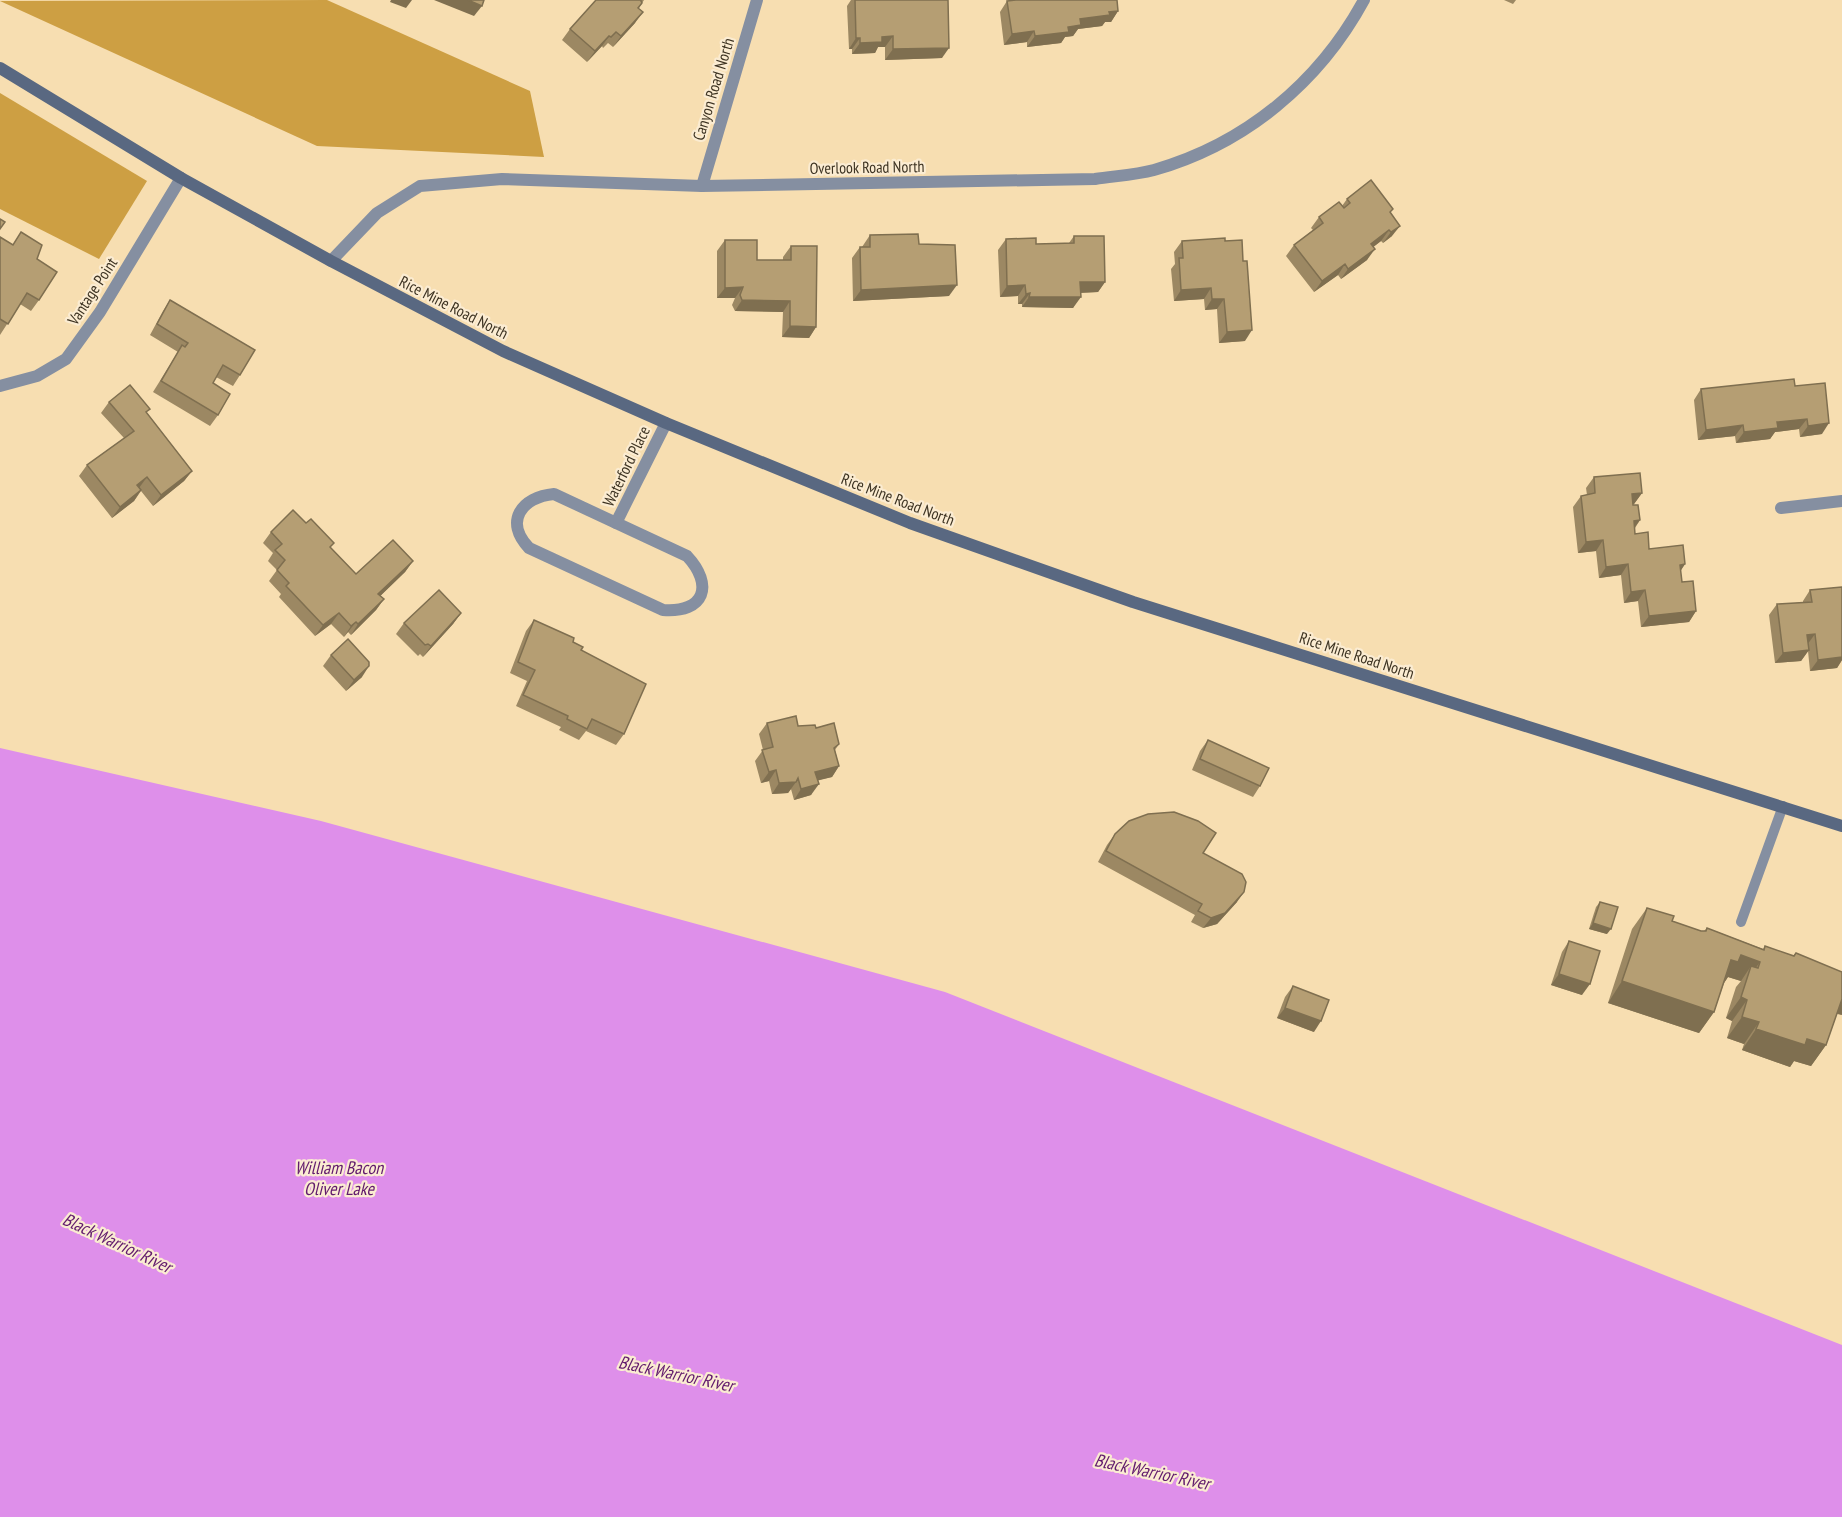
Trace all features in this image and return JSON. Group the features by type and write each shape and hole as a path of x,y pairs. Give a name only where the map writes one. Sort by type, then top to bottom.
{"main road":[{"name":"Rice Mine Road North","path":"0,68 181,178 331,261 503,351 666,423 910,522 1133,602 1842,826"}],"street":[{"name":"Canyon Road North","path":"702,186 757,0"},
{"name":"Overlook Road North","path":"331,261 377,213 420,186 502,179 702,186 1095,179 1152,170 1209,151 1260,121 1307,81 1346,32 1364,0"},
{"name":"Vantage Point","path":"0,386 37,376 66,359 100,312 181,178"},
{"name":"Waterford Place","path":"616,523 666,423"},
{"path":"554,494 616,523 687,556 698,567 703,579 701,595 692,607 678,611 663,610 529,548 519,538 516,526 519,514 527,504 539,496 554,494"},
{"path":"1781,508 1842,501"}],"lane":[{"path":"1741,922 1783,806"}],"shaded area":[{"path":"327,0 530,91 544,157 317,146 0,1"},
{"path":"0,93 147,181 99,259 0,209"}],"water":[{"name":"William Bacon Oliver Lake","path":"0,748 321,821 945,992 1842,1345 1842,1517 0,1517"}],"building":[{"path":"468,0 484,0 482,6"},
{"path":"596,0 641,0 642,3 638,8 643,12 621,36 616,32 611,37 609,36 595,51 570,29"},
{"path":"855,0 948,0 949,48 893,49 893,36 882,37 882,42 860,43 860,38 856,38"},
{"path":"1117,0 1118,11 1109,12 1110,15 1080,19 1081,25 1068,27 1069,32 1035,36 1034,31 1012,34 1007,1"},
{"path":"1371,180 1393,209 1390,212 1400,226 1391,232 1389,230 1371,244 1375,249 1348,269 1345,264 1322,281 1294,245 1323,223 1319,217 1339,202 1344,208 1350,203 1347,199"},
{"path":"0,219 5,222 0,229"},
{"path":"21,232 42,245 37,259 57,272 39,300 27,293 8,324 0,319 0,237 13,245"},
{"path":"918,234 919,244 955,245 957,285 861,290 860,247 870,247 870,235"},
{"path":"1074,236 1104,236 1105,282 1080,282 1081,297 1029,297 1030,293 1026,294 1025,285 1007,286 1006,239 1036,238 1036,244 1074,243"},
{"path":"1225,238 1225,241 1242,240 1243,261 1247,261 1252,330 1227,332 1224,299 1212,299 1211,288 1181,290 1179,258 1183,258 1182,241"},
{"path":"725,240 757,240 757,260 791,260 791,246 817,246 816,327 790,326 790,301 742,300 740,295 743,287 725,288"},
{"path":"170,300 255,350 240,375 223,365 213,383 230,394 218,415 161,381 182,345 185,347 188,343 157,324"},
{"path":"1794,379 1795,386 1825,383 1829,423 1808,426 1807,419 1777,422 1778,428 1744,432 1743,425 1706,430 1701,389"},
{"path":"130,385 150,409 146,412 192,471 161,495 147,477 137,485 141,490 120,507 87,465 134,431 109,402"},
{"path":"1640,473 1642,493 1632,494 1633,505 1638,505 1640,520 1634,521 1635,534 1648,532 1649,549 1683,545 1685,564 1680,565 1682,582 1693,581 1696,611 1649,616 1645,590 1631,592 1628,564 1606,567 1603,540 1586,542 1581,496 1595,493 1594,477"},
{"path":"293,510 306,523 311,519 334,543 330,547 356,574 393,540 413,561 378,594 384,599 358,624 356,622 351,626 339,613 323,625 286,586 289,583 277,570 285,560 275,550 282,544 271,532"},
{"path":"1842,587 1842,657 1818,660 1815,634 1807,635 1809,650 1783,653 1777,604 1812,602 1810,590"},
{"path":"439,590 461,613 431,646 425,645 404,623"},
{"path":"534,620 574,638 573,642 583,647 581,650 646,684 624,734 592,719 587,729 567,719 568,716 523,695 535,670 518,662"},
{"path":"348,639 369,662 369,666 354,680 331,655"},
{"path":"796,716 798,726 815,725 816,728 834,723 839,744 834,748 839,766 815,772 819,784 801,789 798,778 796,782 779,783 776,770 769,772 762,750 773,747 767,723"},
{"path":"1208,740 1269,768 1260,786 1200,759"},
{"path":"1174,812 1198,821 1216,833 1203,853 1242,874 1246,882 1244,892 1225,913 1211,918 1198,911 1202,904 1106,851 1115,834 1129,821 1148,814"},
{"path":"1600,902 1618,907 1611,929 1593,923"},
{"path":"1647,908 1674,916 1672,921 1701,931 1706,931 1707,928 1764,950 1765,946 1794,956 1796,953 1842,972 1842,999 1826,1045 1807,1039 1805,1045 1756,1029 1759,1022 1742,1017 1747,1000 1741,997 1751,966 1758,968 1760,962 1741,955 1738,962 1731,960 1714,1012 1622,981"},
{"path":"1569,941 1600,951 1590,984 1559,974"},
{"path":"1293,986 1329,1000 1321,1021 1285,1008"}],"water label":[{"name":"Black Warrior River","path":"117,1243"},
{"name":"Black Warrior River","path":"676,1374"},
{"name":"Black Warrior River","path":"1152,1472"}]}
